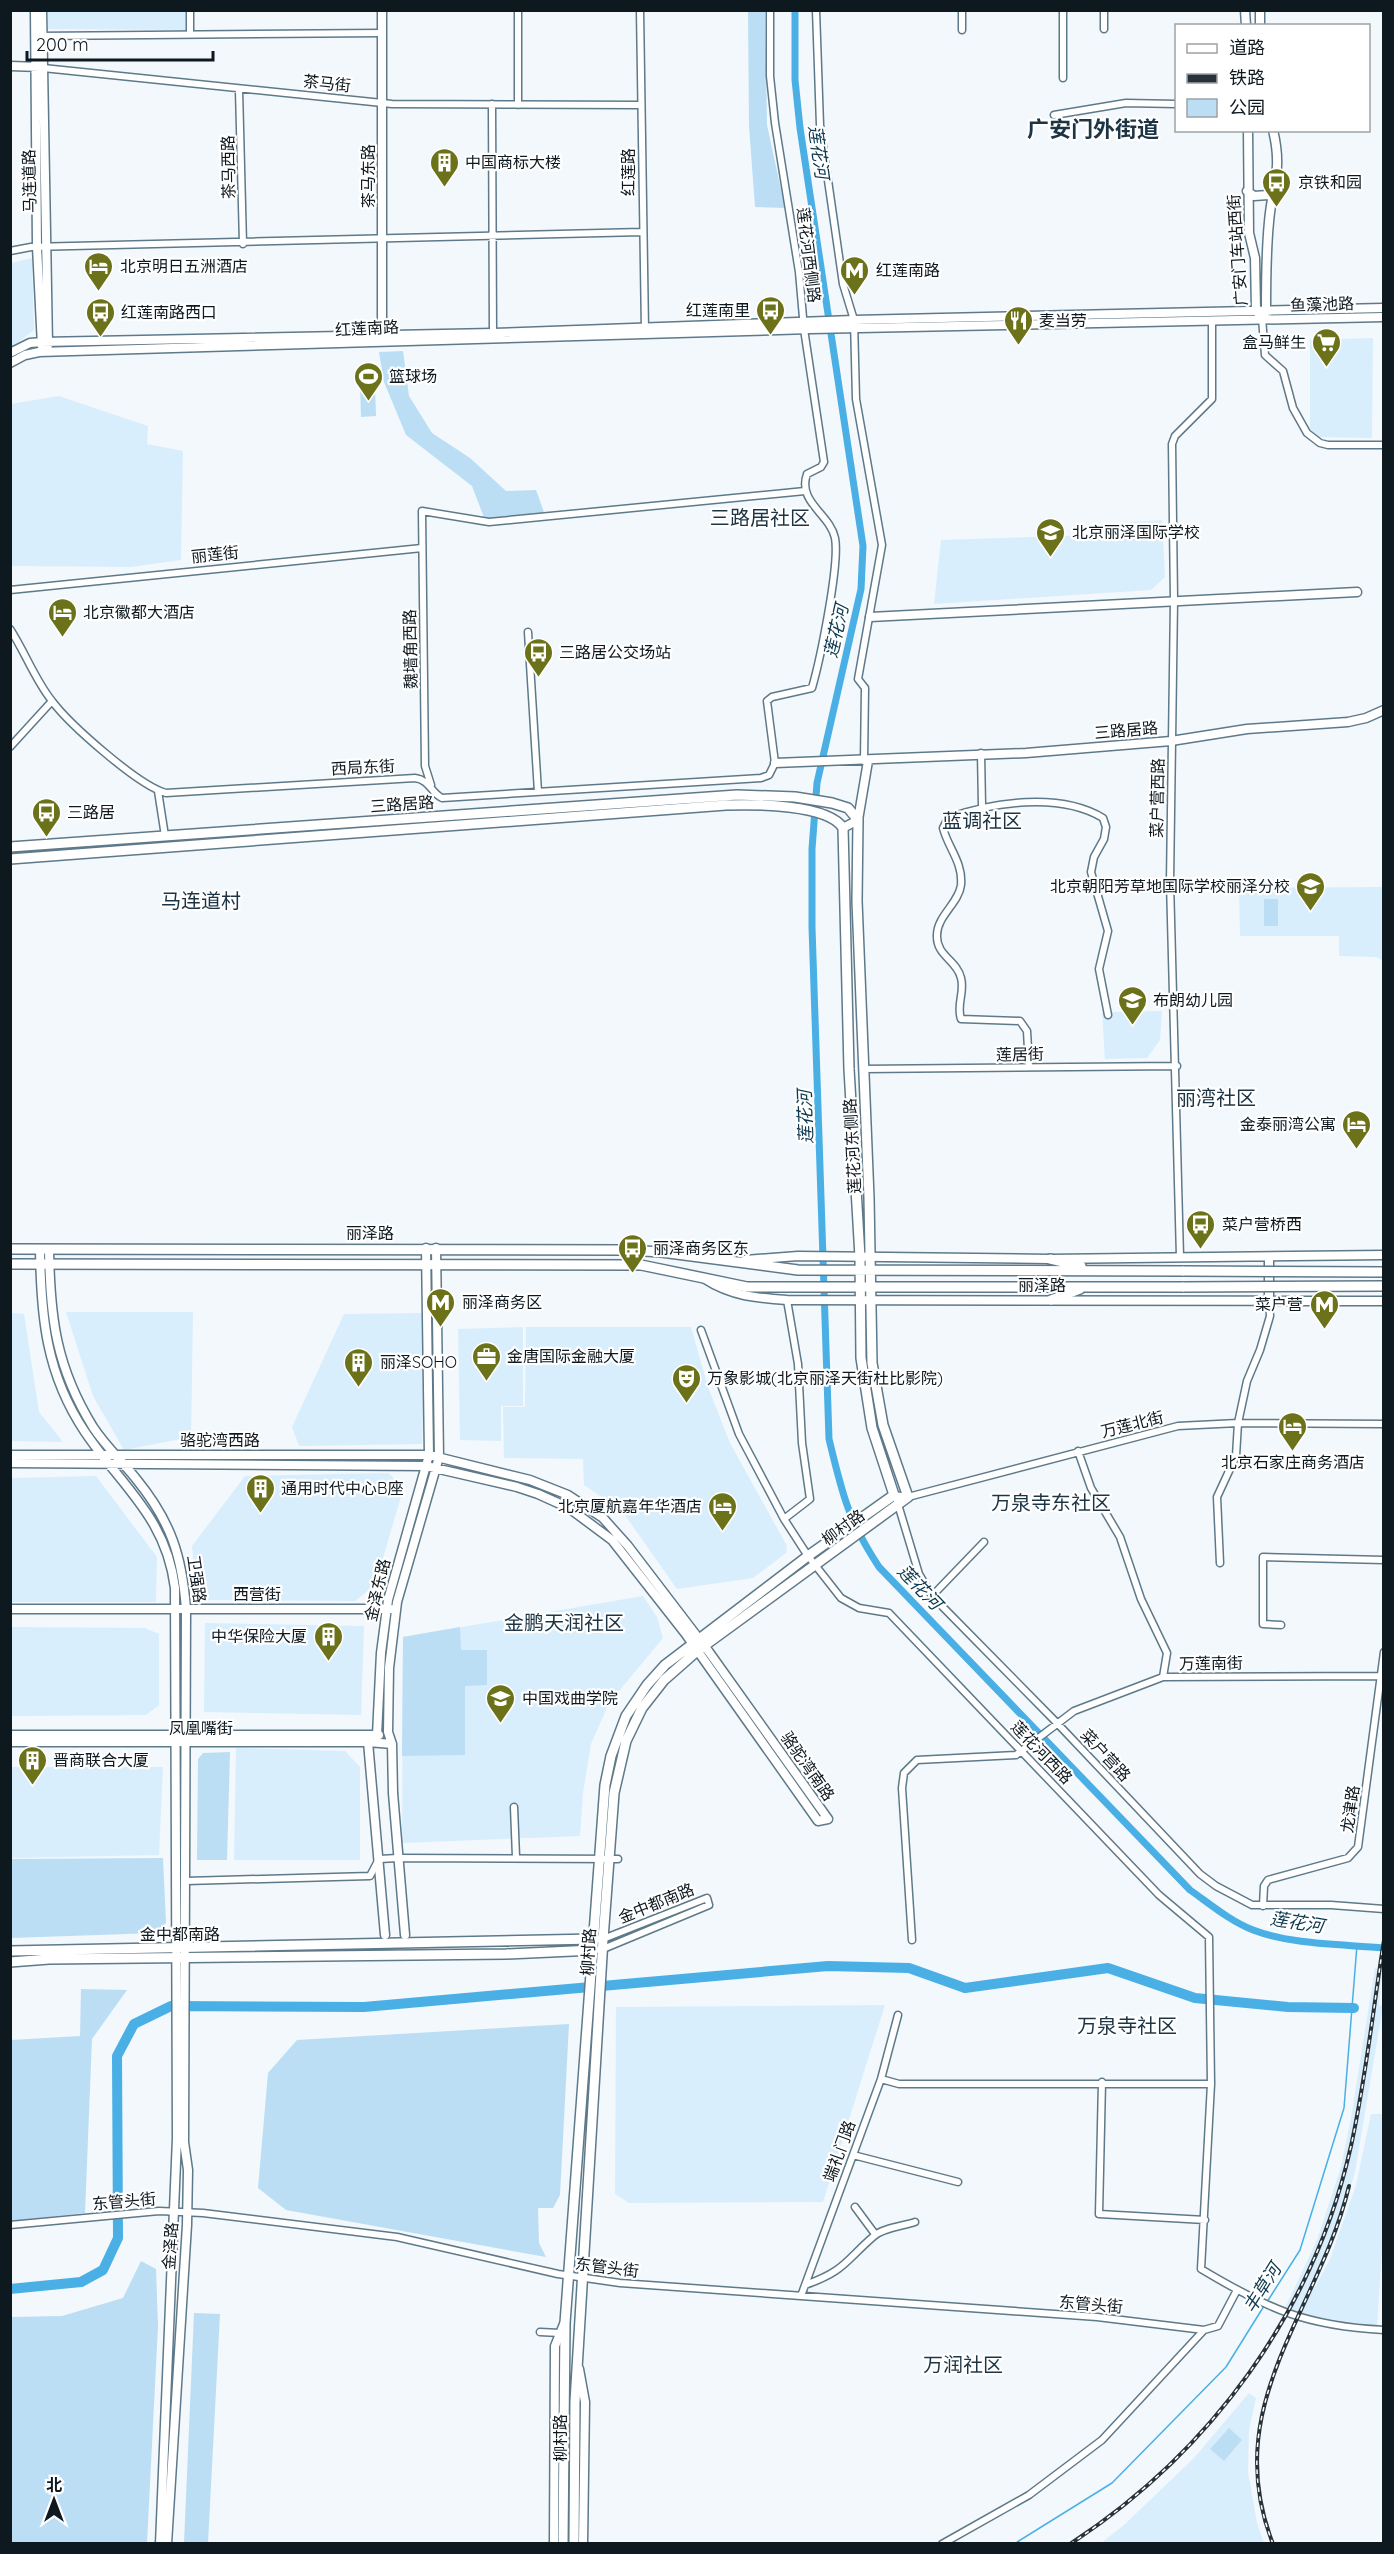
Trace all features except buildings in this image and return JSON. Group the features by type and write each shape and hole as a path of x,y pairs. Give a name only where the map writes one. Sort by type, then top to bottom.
{"main road":[{"name":"三路居路","path":"10,847 737,795 795,797 832,803 848,808 858,820"},
{"name":"三路居路","path":"10,859 726,805 769,805 830,816 843,828"},
{"name":"莲花河东侧路","path":"858,820 857,901 863,1069 865,1270 870,1287 877,1398 889,1445 908,1497"},
{"name":"莲花河东侧路","path":"843,828 849,1069 865,1257"},
{"name":"丽泽路","path":"10,1249 627,1250 671,1253 798,1270 1383,1272"},
{"path":"1050,1259 1098,1270"},
{"name":"丽泽路","path":"10,1264 641,1265 747,1287 799,1288 1383,1286"},
{"name":"莲花河东侧路","path":"865,1270 855,1288 866,1396 872,1428 894,1495"},
{"path":"1051,1300 1088,1286"},
{"name":"柳村路","path":"563,2544 565,2324 587,2003 607,1771 620,1728 647,1685 808,1556 894,1495"},
{"name":"柳村路","path":"574,2544 575,2402 579,2369 582,2278 603,1944 614,1859 616,1776 631,1727 664,1680 698,1644 816,1566 908,1497"},
{"name":"金中都南路","path":"10,1962 592,1939 603,1944"},
{"name":"金中都南路","path":"10,1952 181,1954 591,1950 603,1944"}],"street":[{"name":"马连道路","path":"35,10 39,36"},
{"name":"马连道路","path":"42,10 39,67 45,352"},
{"path":"190,10 190,34"},
{"name":"茶马东路","path":"382,10 382,338"},
{"path":"518,10 518,105"},
{"name":"红莲路","path":"640,10 645,330"},
{"name":"莲花河西侧路","path":"770,10 770,76 775,123 807,326 824,462 821,467 807,474 805,491"},
{"path":"816,10 820,125 843,284 854,324 856,399 882,545 858,679 865,688 866,761 858,820 843,828"},
{"path":"962,10 962,30"},
{"path":"1063,10 1063,78"},
{"path":"1104,10 1104,29"},
{"path":"39,36 382,33"},
{"name":"茶马街","path":"10,66 39,67 383,104 641,105"},
{"name":"茶马西路","path":"239,90 243,244"},
{"path":"1053,116 1126,103 1175,104"},
{"path":"492,104 493,337"},
{"name":"广安门车站西街","path":"1248,132 1249,233 1256,258 1256,310 1264,315 1267,238 1279,167 1274,132"},
{"path":"1247,191 1254,196 1268,195 1275,189"},
{"path":"10,251 41,247 243,244 382,238 642,232"},
{"name":"鱼藻池路","path":"1264,315 1383,308"},
{"path":"854,324 1256,310"},
{"path":"854,324 1212,320 1264,315 1265,355 1283,371 1293,408 1307,433 1328,446 1383,445"},
{"name":"鱼藻池路","path":"1264,315 1279,320 1383,317"},
{"name":"菜户营西路","path":"1180,1257 1177,1066 1170,882 1174,600 1172,444 1175,436 1212,399 1212,320"},
{"name":"红莲南路","path":"10,353 30,343 45,342 493,337 854,324"},
{"name":"红莲南路","path":"10,363 25,355 45,352 382,338"},
{"path":"776,763 767,701 772,697 812,688 836,560 833,532 805,491"},
{"name":"魏墙角西路","path":"431,785 424,766 422,511 489,522 805,491"},
{"name":"丽莲街","path":"10,590 292,559 422,548"},
{"path":"870,617 1357,592"},
{"path":"10,629 52,701 88,737 158,791 165,836"},
{"path":"528,632 538,792"},
{"path":"10,747 52,701"},
{"name":"三路居路","path":"776,763 1026,753 1171,741 1247,729 1348,722 1372,716 1383,710"},
{"path":"981,753 982,806"},
{"name":"西局东街","path":"158,791 173,793 415,778 431,785 437,796 442,798 763,778 769,776 776,763"},
{"path":"1029,1067 1027,1031 1020,1021 961,1019 958,1011 961,978 956,965 942,954 936,935 938,926 961,887 956,855 946,839 943,828 948,818 982,806 1043,803 1078,808 1103,818 1106,827 1104,839 1094,856 1091,872 1108,932 1099,969 1107,1015"},
{"name":"莲居街","path":"863,1069 1177,1066"},
{"name":"金泽东路","path":"377,1735 381,1653 429,1455 431,1248"},
{"name":"卫强路","path":"44,1249 40,1311 51,1358 84,1431 102,1455"},
{"name":"丽泽路","path":"730,1262 798,1256 1050,1259 1383,1255"},
{"path":"1220,1563 1217,1497 1236,1456 1238,1423 1247,1381 1260,1350 1270,1316 1269,1257"},
{"name":"金泽东路","path":"405,1935 392,1744 388,1732 391,1609 439,1458 431,1263"},
{"name":"卫强路","path":"44,1264 50,1310 66,1371 111,1459 158,1529 172,1566 176,1609 176,1739 181,1954"},
{"name":"丽泽路","path":"705,1279 720,1289 735,1294 787,1300 1383,1301"},
{"path":"784,1519 810,1499 802,1443 798,1364 787,1300"},
{"name":"莲花河西路","path":"700,1330 739,1434 784,1519 808,1556 842,1598 859,1608 889,1613 1024,1751 1159,1895 1209,1937 1211,2084 1201,2269 1237,2290"},
{"name":"万莲北街","path":"894,1495 908,1497 1178,1426 1238,1423 1383,1424"},
{"path":"1078,1452 1091,1488 1120,1537 1141,1599 1167,1653 1163,1677"},
{"name":"骆驼湾西路","path":"10,1455 102,1455 111,1459"},
{"name":"骆驼湾南路","path":"426,1466 528,1490 569,1508 612,1540 698,1644 818,1821 828,1819 614,1529 580,1501 530,1480 429,1455"},
{"name":"骆驼湾西路","path":"10,1463 111,1459 429,1455"},
{"name":"卫强路","path":"111,1459 121,1462 159,1510 172,1535 181,1562 186,1609 186,1881 181,1954"},
{"name":"骆驼湾西路","path":"121,1462 426,1466"},
{"name":"菜户营路","path":"894,1495 917,1568 932,1596 1200,1874 1237,1899 1263,1906 1331,1905 1383,1909"},
{"path":"932,1596 984,1542"},
{"path":"1281,1625 1263,1624 1263,1557 1383,1560"},
{"name":"西营街","path":"10,1609 391,1609"},
{"name":"龙津路","path":"1263,1906 1264,1886 1268,1880 1348,1858 1358,1847 1382,1676 1383,1652"},
{"name":"万莲南街","path":"1024,1751 1054,1724 1074,1710 1163,1677 1382,1676"},
{"name":"凤凰嘴街","path":"186,1739 377,1735 388,1732"},
{"name":"凤凰嘴街","path":"10,1735 176,1739"},
{"path":"377,1735 368,1742 385,1935"},
{"name":"凤凰嘴街","path":"10,1742 186,1739 392,1744"},
{"path":"912,1940 902,1788 907,1768 916,1760 927,1758 1006,1756 1024,1751"},
{"path":"514,1807 516,1857"},
{"path":"379,1859 516,1857 614,1859"},
{"path":"186,1881 370,1876 379,1859"},
{"name":"金中都南路","path":"707,1898 709,1905 603,1944 707,1898"},
{"name":"金泽路","path":"168,2544 188,2212 184,2142 181,1954"},
{"name":"端礼门路","path":"801,2296 881,2079 898,2015"},
{"name":"金泽路","path":"160,2544 181,2028"},
{"path":"881,2079 899,2084 1102,2082 1211,2084"},
{"path":"1102,2082 1099,2214 1205,2220"},
{"path":"853,2155 958,2182"},
{"path":"855,2207 875,2234"},
{"name":"东管头街","path":"10,2225 128,2214 188,2212 397,2237 568,2276 620,2283 1097,2317 1204,2330"},
{"path":"805,2285 831,2276 852,2259 875,2234 915,2222"},
{"path":"942,2544 1029,2495 1102,2440 1204,2330 1218,2326 1237,2290 1278,2312 1343,2328 1383,2330"},
{"path":"554,2544 555,2346 565,2324"},
{"path":"540,2332 560,2334"},
{"path":"579,2369 585,2402 583,2544"}],"shaded area":[{"path":"48,11 186,11 186,30 48,29"},
{"path":"32,258 34,330 11,348 11,263"},
{"path":"1373,338 1372,438 1316,437 1310,428 1310,340"},
{"path":"59,396 148,426 147,444 183,451 181,560 131,567 11,566 11,404"},
{"name":"北京丽泽国际学校","path":"1162,520 1165,577 1151,590 934,604 941,540 1128,534 1130,522"},
{"name":"北京朝阳芳草地国际学校丽泽分校","path":"1382,887 1383,961 1377,957 1339,956 1339,936 1240,936 1239,888"},
{"name":"布朗幼儿园","path":"1162,1011 1160,1040 1147,1058 1105,1059 1102,1012"},
{"path":"66,1312 193,1312 191,1437 124,1450 93,1396"},
{"path":"11,1313 24,1314 39,1412 63,1442 11,1441"},
{"name":"丽泽SOHO","path":"426,1313 422,1444 299,1446 292,1427 344,1314"},
{"name":"金唐国际金融大厦","path":"523,1327 523,1406 501,1406 501,1441 460,1440 458,1329"},
{"path":"526,1327 691,1327 708,1387 730,1443 787,1546 786,1553 753,1578 677,1589 622,1511 584,1485 583,1459 504,1458 503,1407 525,1407"},
{"path":"389,1473 403,1490 375,1585 355,1601 205,1600 196,1589 192,1546 245,1476"},
{"path":"96,1476 157,1557 156,1602 11,1602 11,1478"},
{"name":"中国戏曲学院","path":"643,1596 657,1617 663,1638 609,1703 591,1744 583,1793 580,1836 402,1843 403,1637"},
{"path":"205,1623 364,1626 361,1715 204,1712"},
{"path":"10,1627 145,1628 159,1634 159,1705 146,1715 11,1716"},
{"path":"236,1748 345,1751 360,1767 360,1860 234,1860"},
{"path":"10,1767 163,1767 159,1855 11,1858"},
{"path":"1375,1968 1383,1969 1379,2005 1383,2006 1355,2172 1337,2234 1313,2291 1330,2259 1356,2185 1371,2114 1383,2114 1384,2221 1377,2326 1302,2315 1285,2308 1317,2240 1341,2167"},
{"path":"885,2005 823,2202 629,2203 615,2194 616,2007"},
{"path":"1249,2393 1256,2398 1249,2430 1248,2472 1257,2523 1264,2543 1100,2544 1124,2525 1194,2458"}],"green space":[{"path":"748,11 765,11 767,125 785,208 755,207 749,126"},
{"path":"403,351 409,396 432,433 470,458 506,491 536,490 545,515 485,520 472,486 406,435 384,382 379,352"},
{"name":"篮球场","path":"360,386 375,386 376,416 361,417"},
{"path":"1264,899 1278,899 1278,926 1264,926"},
{"path":"460,1627 461,1650 487,1650 487,1685 465,1686 465,1755 402,1756 403,1637"},
{"path":"230,1752 227,1860 197,1860 198,1759 203,1753"},
{"path":"163,1858 166,1923 155,1933 11,1938 11,1859"},
{"path":"81,1989 127,1990 92,2039 85,2213 11,2221 11,2040 80,2036"},
{"path":"569,2024 560,2195 553,2208 538,2208 539,2243 546,2257 286,2210 258,2188 268,2073 297,2040"},
{"path":"141,2261 156,2269 158,2326 147,2543 11,2543 11,2317 62,2316 123,2298"},
{"path":"194,2313 220,2314 208,2543 184,2543"},
{"path":"1229,2428 1242,2440 1224,2461 1210,2449"}],"waterway":[{"name":"莲花河","path":"795,10 795,80 800,128 863,546 861,589 817,783 812,849 812,927 829,1439 842,1491 860,1535 879,1567 1190,1890 1236,1922 1268,1935 1335,1945 1384,1948"},
{"name":"丰草河","path":"1267,2302 1300,2250 1344,2108 1357,1945"},
{"path":"10,2289 81,2282 103,2270 118,2238 117,2056 134,2024 171,2006 364,2007 828,1966 909,1968 965,1988 1108,1968 1195,1998 1288,2007 1354,2008"},
{"name":"丰草河","path":"1014,2544 1112,2483 1226,2367 1264,2306"}],"railway":[{"path":"1070,2544 1121,2507 1168,2466 1211,2421 1250,2372 1283,2320 1311,2265 1334,2207 1351,2146 1384,1940"},
{"path":"1273,2544 1259,2494 1257,2447 1265,2403 1279,2360 1335,2232 1349,2186"}],"place":[{"name":"中国商标大楼","path":"444,188"},
{"name":"京铁和园","path":"1277,208"},
{"name":"北京明日五洲酒店","path":"99,292"},
{"name":"红莲南路","path":"855,296"},
{"name":"红莲南里","path":"771,336"},
{"name":"红莲南路西口","path":"100,338"},
{"name":"麦当劳","path":"1018,346"},
{"name":"盒马鲜生","path":"1327,368"},
{"name":"篮球场","path":"368,402"},
{"name":"北京丽泽国际学校","path":"1051,558"},
{"name":"北京徽都大酒店","path":"62,638"},
{"name":"三路居公交场站","path":"538,678"},
{"name":"三路居","path":"46,838"},
{"name":"北京朝阳芳草地国际学校丽泽分校","path":"1311,912"},
{"name":"布朗幼儿园","path":"1132,1026"},
{"name":"金泰丽湾公寓","path":"1357,1150"},
{"name":"菜户营桥西","path":"1201,1250"},
{"name":"丽泽商务区东","path":"632,1274"},
{"name":"丽泽商务区","path":"441,1328"},
{"name":"菜户营","path":"1324,1330"},
{"name":"金唐国际金融大厦","path":"486,1382"},
{"name":"丽泽SOHO","path":"359,1388"},
{"name":"万象影城(北京丽泽天街杜比影院)","path":"686,1404"},
{"name":"北京石家庄商务酒店","path":"1293,1452"},
{"name":"通用时代中心B座","path":"260,1514"},
{"name":"北京厦航嘉年华酒店","path":"723,1532"},
{"name":"中华保险大厦","path":"328,1662"},
{"name":"中国戏曲学院","path":"501,1724"},
{"name":"晋商联合大厦","path":"32,1786"}],"district":[{"name":"广安门外街道","path":"1093,129"},
{"name":"三路居社区","path":"760,517"},
{"name":"蓝调社区","path":"982,820"},
{"name":"马连道村","path":"201,900"},
{"name":"丽湾社区","path":"1216,1097"},
{"name":"万泉寺东社区","path":"1051,1502"},
{"name":"金鹏天润社区","path":"564,1622"},
{"name":"万泉寺社区","path":"1127,2025"},
{"name":"万润社区","path":"963,2364"}]}
